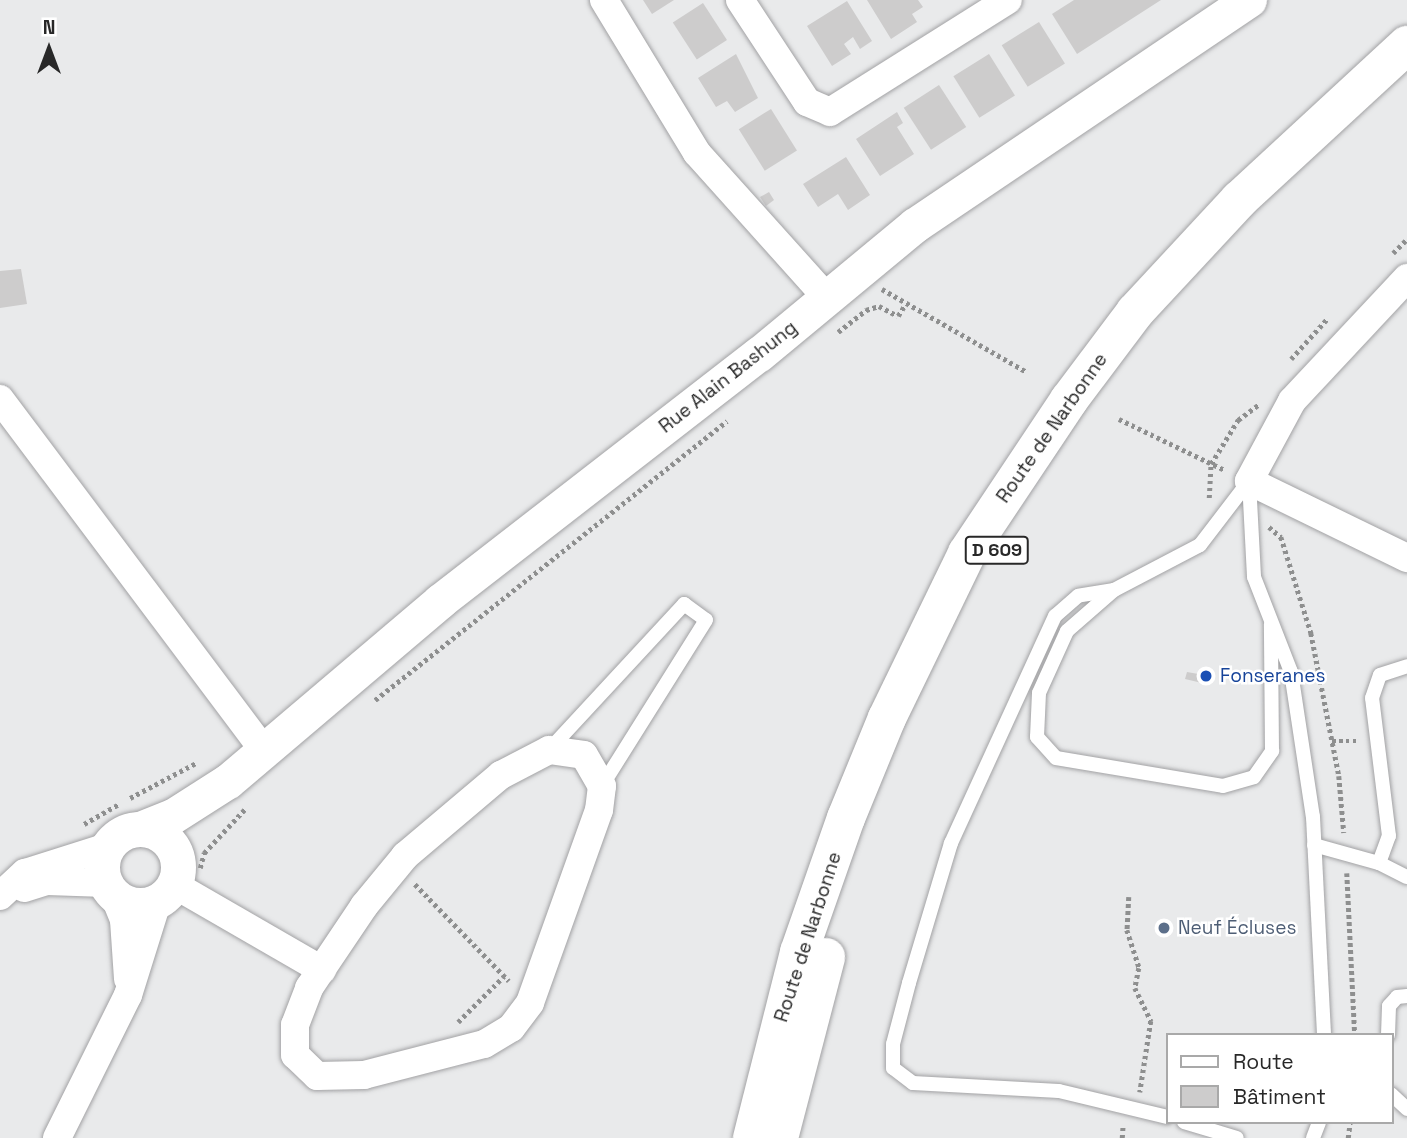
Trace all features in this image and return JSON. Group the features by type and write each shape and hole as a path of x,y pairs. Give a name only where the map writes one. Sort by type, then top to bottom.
{"main road":[{"name":"Route de Narbonne","path":"752,1138 799,952 846,818 893,707 967,553 1069,400 1135,312 1239,200 1407,45"},
{"name":"Route de Narbonne","path":"779,1138 824,961 869,827 911,721 986,567 1085,415 1155,326 1254,216 1407,75"}],"street":[{"path":"604,0 697,153 827,298"},
{"path":"740,0 807,102 831,112 1009,0"},
{"name":"Rue Alain Bashung","path":"140,829 173,816 219,770 264,750 440,601 864,269 915,225 1249,0"},
{"path":"1407,278 1292,401 1249,481 1407,558"},
{"path":"0,400 264,750"},
{"path":"550,750 584,755 602,786 599,810 530,1003 511,1028 484,1044 364,1075 317,1076 295,1055 295,1025 309,988 397,866 501,775 550,750"},
{"name":"Rue Alain Bashung","path":"170,882 219,770"},
{"path":"1,895 24,873 107,847 127,831 140,829 169,842 170,882 128,995 57,1138"},
{"path":"107,847 102,859 110,889 124,920 128,995"},
{"path":"1,895 47,881 110,889 136,904 170,882"},
{"path":"170,882 322,970"}],"lane":[{"path":"1249,481 1238,489 1200,545 1114,590 1067,631 1039,693 1037,737 1056,758 1223,786 1254,777 1272,751 1271,624"},
{"path":"1249,481 1254,577 1291,672 1314,845 1324,1033"},
{"path":"1114,590 1078,596 1055,616 951,843 896,1032 893,1068 913,1083 1059,1091 1166,1117"},
{"path":"550,750 684,604 706,620 602,786"},
{"path":"1379,863 1389,836 1373,698 1380,675 1407,666"},
{"path":"1314,845 1379,863 1407,877"},
{"path":"1388,1033 1389,1006 1397,997 1407,996"},
{"path":"1393,1096 1407,1109"},
{"path":"1191,1124 1237,1138"}],"path":[{"path":"864,269 905,305 1027,372"},
{"path":"834,335 866,310 879,306 898,316 905,305"},
{"path":"372,703 737,413"},
{"path":"1119,419 1211,464"},
{"path":"80,826 184,767 219,770"},
{"path":"397,866 530,1003"},
{"path":"1122,1138 1123,1122 1141,1091 1151,1021 1135,988 1139,968 1127,930 1129,897"},
{"path":"420,1059 504,976"}],"building":[{"path":"643,0 674,0 652,14"},
{"path":"867,0 918,0 923,7 912,14 917,22 891,39"},
{"path":"1074,0 1161,0 1077,54 1052,14"},
{"path":"847,1 872,41 860,49 853,37 844,44 851,54 832,66 807,26"},
{"path":"703,3 727,40 697,60 673,23"},
{"path":"1039,22 1065,64 1028,87 1002,45"},
{"path":"736,54 758,98 735,112 727,101 716,107 698,78"},
{"path":"989,54 1015,96 979,118 953,76"},
{"path":"939,85 966,127 931,150 904,108"},
{"path":"771,109 797,151 765,171 739,129"},
{"path":"897,112 903,123 897,127 914,154 880,176 856,139"},
{"path":"846,157 870,195 848,210 838,194 818,207 803,184"},
{"path":"769,192 774,200 766,206 760,197"},
{"path":"21,269 27,304 0,308 0,271"},
{"path":"1187,672 1204,675 1202,683 1185,679"}],"place":[{"name":"Fonseranes","path":"1206,676"},
{"name":"Neuf Écluses","path":"1164,928"}]}
